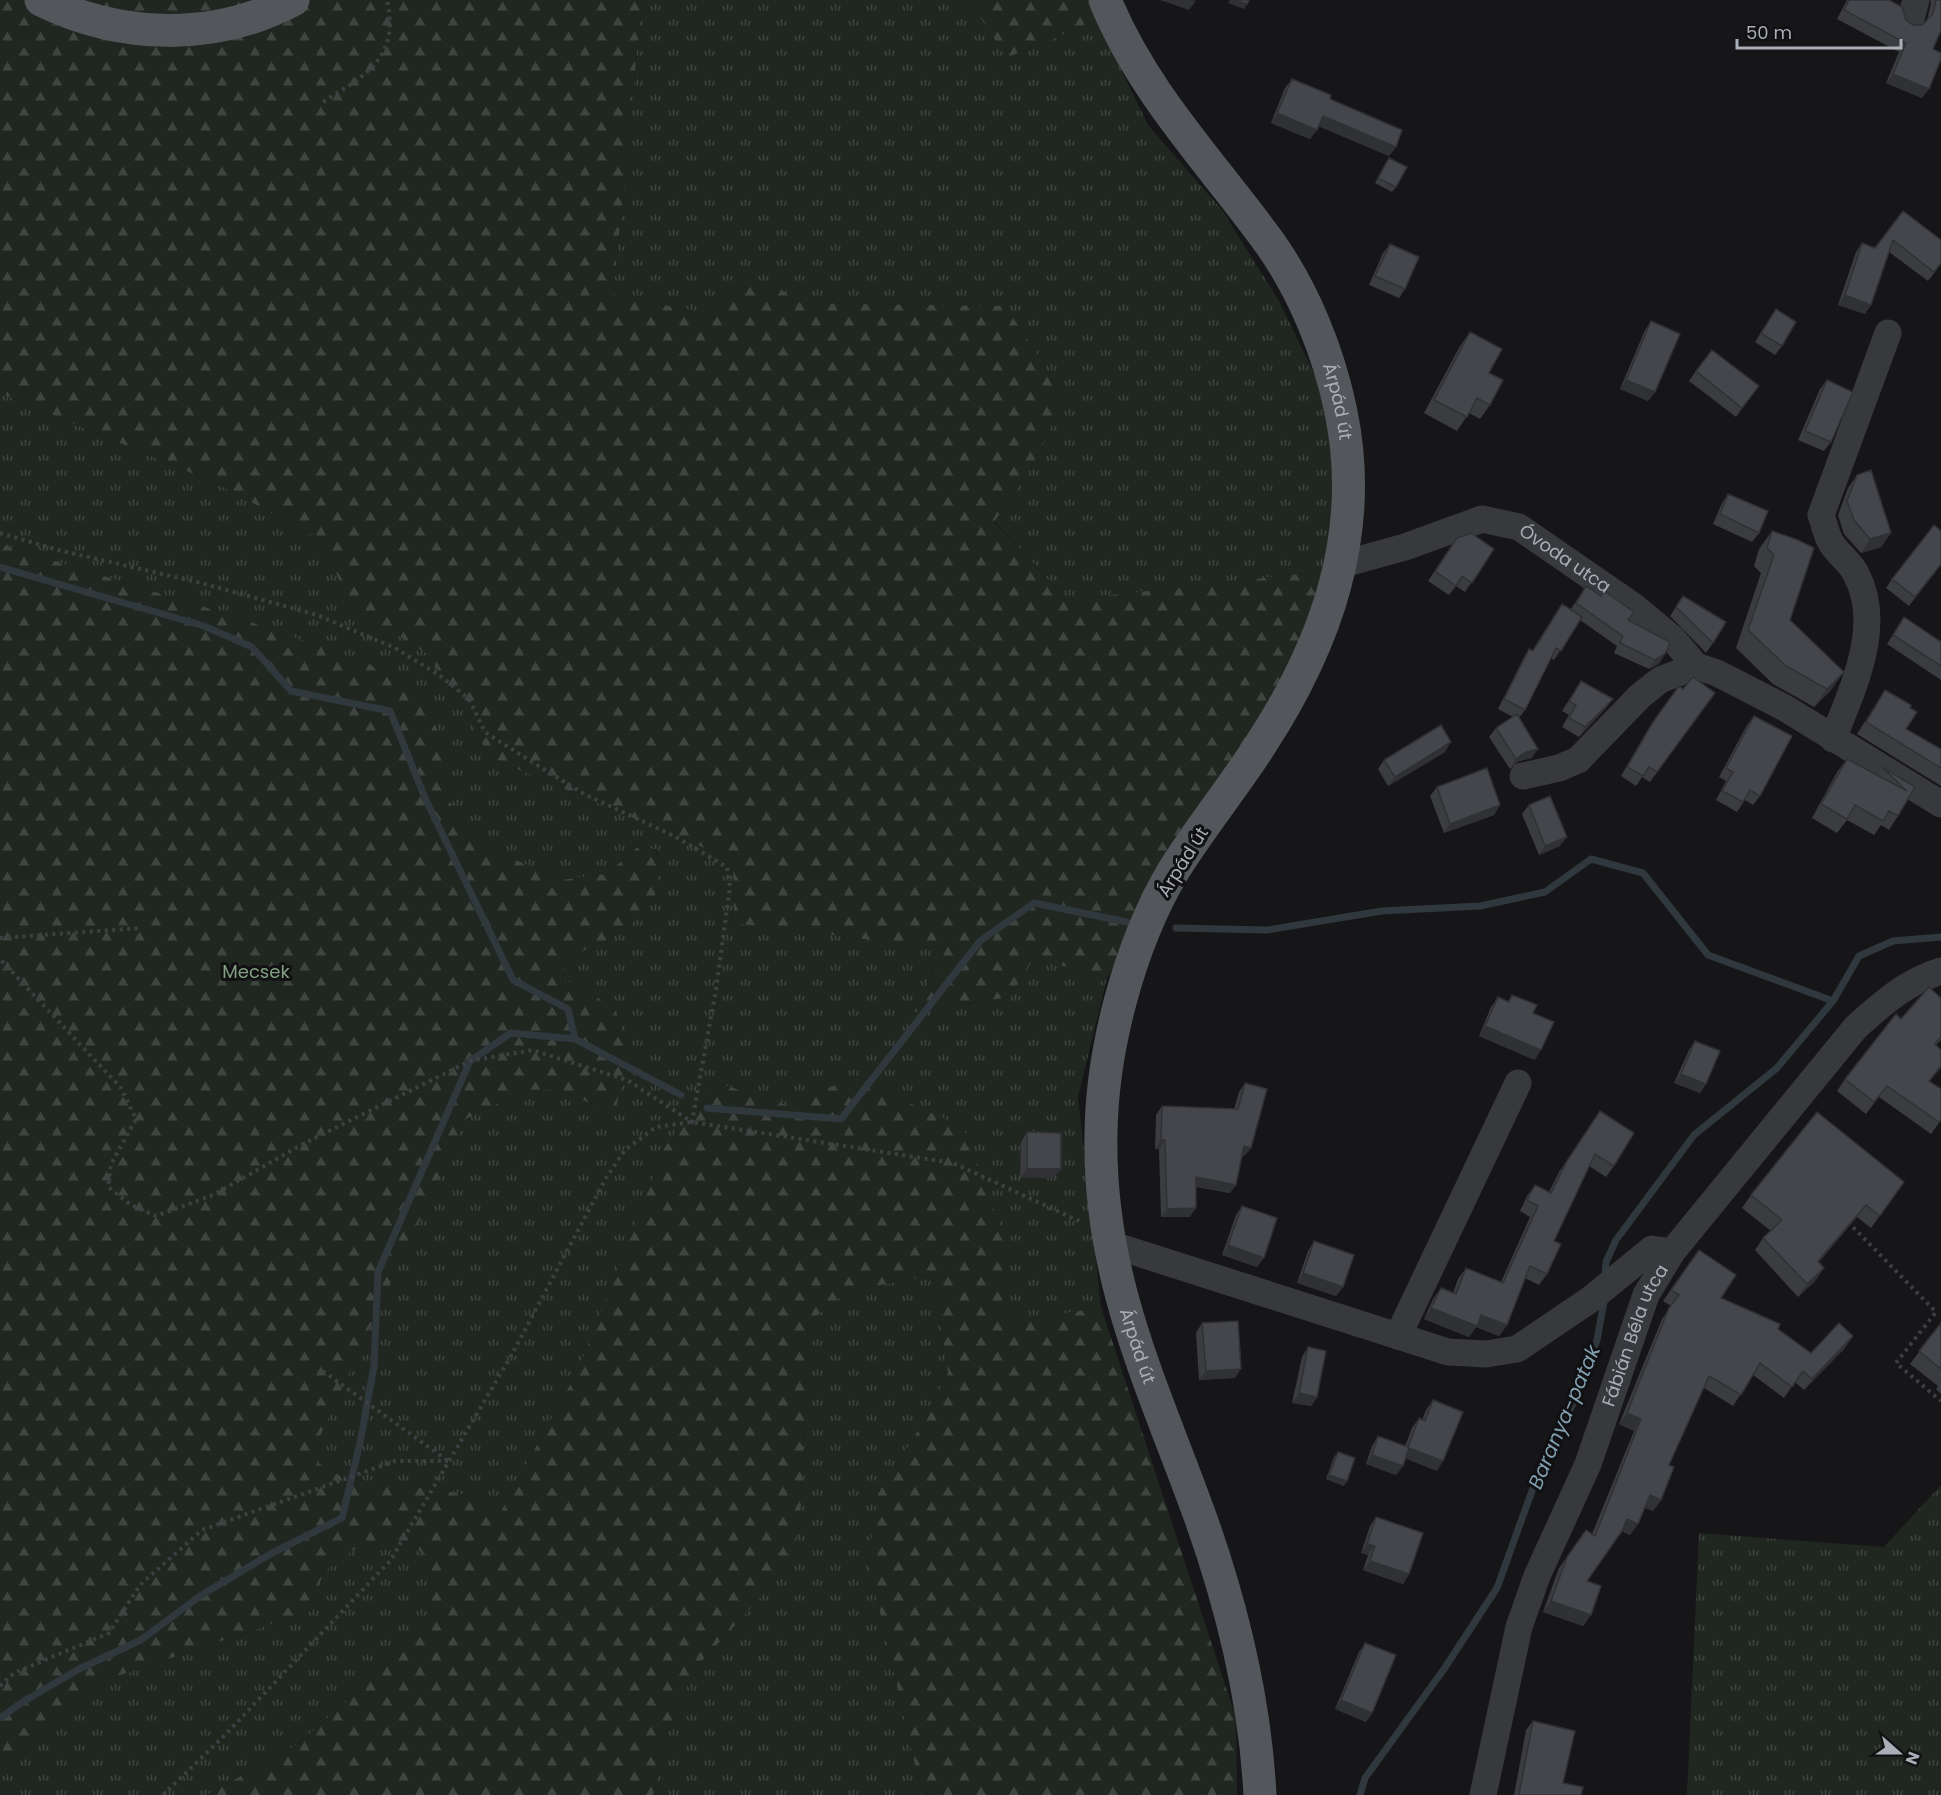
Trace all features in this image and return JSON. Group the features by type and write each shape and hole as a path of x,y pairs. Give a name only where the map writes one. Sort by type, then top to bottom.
{"main road":[{"path":"41,0 84,19 105,24 180,32 215,27 253,16 293,0"},
{"name":"Árpád út","path":"1106,0 1127,49 1153,91 1271,245 1309,315 1342,412 1349,495 1340,565 1328,614 1304,673 1263,741 1173,872 1153,910 1112,1032 1103,1081 1101,1167 1108,1232 1122,1302 1145,1375 1201,1520 1235,1625 1249,1685 1258,1749 1260,1795"}],"street":[{"path":"1833,739 1850,696 1868,630 1865,600 1856,573 1830,542 1821,515 1888,333"},
{"name":"Óvoda utca","path":"1340,565 1405,547 1482,519 1520,526 1632,605 1672,639 1696,666 1717,672 1785,708 1941,804"},
{"path":"1523,776 1559,768 1578,760 1640,696 1660,680 1696,666"},
{"name":"Fábián Béla utca","path":"1483,1795 1505,1683 1519,1627 1533,1586 1588,1464 1646,1295 1672,1252 1856,1027 1889,997 1916,979 1941,971"},
{"path":"1398,1336 1518,1083"},
{"path":"1108,1232 1398,1336 1448,1352 1486,1354 1516,1349 1591,1299 1652,1249 1672,1252"}],"path":[{"path":"322,102 358,80 376,64 386,48 390,33 391,19 387,0"},
{"path":"0,533 58,550 201,583 317,615 395,648 439,675 469,699 485,732 584,794 674,836 727,867 730,887 716,989 692,1122"},
{"path":"0,938 141,928"},
{"path":"0,958 121,1088 136,1119 111,1164 108,1186 131,1205 156,1216 213,1195 303,1144 470,1061 532,1050 627,1080 692,1122"},
{"path":"163,1795 226,1734 390,1561 511,1356 612,1168 625,1150 656,1127 692,1122 953,1163 1024,1194 1076,1221 1108,1232"},
{"path":"1847,1221 1936,1312 1896,1363 1941,1401"},
{"path":"323,1371 449,1461"},
{"path":"0,1686 14,1674 109,1633 140,1585 202,1530 395,1461 449,1461"}],"green space":[{"path":"0,0 642,0 613,295 711,314 743,288 772,284 802,303 1005,306 1049,375 1057,400 1054,418 1047,437 1026,475 994,522 1067,600 1334,570 1311,645 1244,747 1107,978 1034,958 1010,997 914,1012 946,949 734,923 733,860 491,758 429,655 350,605 322,541 218,484 0,393"},
{"path":"642,0 969,0 1008,58 1097,20 1148,125 1222,210 1279,301 1332,410 1334,570 1067,600 994,521 1026,475 1047,437 1054,418 1057,400 1049,375 1005,306 801,303 772,284 743,288 711,314 613,295"},
{"path":"969,0 1092,0 1097,20 1007,58"},
{"path":"0,393 218,484 322,541 350,605 429,654 491,758 733,860 734,923 946,949 914,1012 1010,997 1034,958 1107,978 1078,1097 1101,1307 1003,1324 1007,1243 900,1099 858,1076 787,1105 711,1081 578,1370 500,1513 458,1493 344,1478 309,1458 466,1119 525,1090 559,1089 592,1104 587,990 562,979 566,963 586,949 626,931 661,867 656,849 636,848 607,874 561,880 480,844 448,799 444,753 227,614 0,544"},
{"name":"Mecsek","path":"0,544 227,614 368,663 428,704 444,753 448,799 480,844 561,880 607,874 636,848 655,849 661,867 655,895 626,931 586,949 566,963 562,979 587,990 616,1011 628,1051 616,1108 592,1104 559,1089 525,1090 466,1119 310,1458 344,1478 458,1493 500,1513 578,1370 664,1149 711,1081 787,1105 858,1076 900,1099 963,1127 1007,1243 1003,1324 1101,1307 1236,1718 1237,1795 922,1795 868,1560 878,1494 926,1418 948,1373 933,1275 849,1291 808,1322 800,1528 789,1566 693,1671 663,1745 653,1795 207,1795 301,1742 429,1627 430,1563 411,1541 359,1546 323,1572 313,1610 100,1682 0,1778"},
{"path":"933,1275 948,1373 926,1418 868,1560 922,1795 653,1795 663,1745 693,1671 789,1566 800,1528 808,1322 849,1291"},
{"path":"1941,1485 1941,1795 1687,1795 1699,1533 1884,1547"},
{"path":"411,1541 430,1563 429,1627 301,1742 207,1795 0,1795 0,1778 100,1682 313,1610 323,1572 359,1546"}],"building":[{"path":"1235,0 1249,0 1247,4"},
{"path":"1849,0 1889,0 1902,7 1906,20 1913,25 1922,25 1933,14 1936,0 1941,0 1941,30 1933,49 1941,53 1941,59 1929,89 1893,74 1906,43 1844,10"},
{"path":"1292,79 1331,95 1330,99 1402,130 1396,147 1323,116 1317,130 1277,113"},
{"path":"1389,158 1407,167 1396,187 1378,178"},
{"path":"1903,211 1941,240 1941,263 1934,272 1893,240 1871,305 1845,295 1862,243 1875,248"},
{"path":"1390,244 1419,257 1405,289 1375,276"},
{"path":"1776,309 1796,322 1782,346 1761,333"},
{"path":"1651,321 1680,334 1655,392 1626,380"},
{"path":"1470,332 1502,349 1489,373 1503,380 1490,405 1477,398 1467,417 1434,400"},
{"path":"1712,350 1759,386 1742,408 1696,371"},
{"path":"1827,380 1853,392 1831,442 1805,431"},
{"path":"1871,470 1891,533 1870,539 1854,520 1847,501 1857,475"},
{"path":"1728,494 1768,511 1759,533 1720,514"},
{"path":"1934,525 1941,531 1941,564 1915,597 1892,579"},
{"path":"1772,531 1814,548 1790,620 1844,672 1827,689 1786,666 1748,630 1774,555 1767,548"},
{"path":"1471,533 1494,549 1472,583 1462,576 1456,586 1435,571 1457,538"},
{"path":"1586,586 1601,596 1604,591 1634,612 1628,620 1668,641 1670,643 1665,654 1655,660 1620,643 1623,636 1576,603"},
{"path":"1683,596 1726,622 1713,643 1676,607"},
{"path":"1562,604 1582,617 1561,651 1556,648 1525,710 1504,699 1529,649 1533,651"},
{"path":"1904,617 1941,642 1941,666 1893,635"},
{"path":"1693,677 1715,693 1657,772 1649,767 1643,776 1627,767 1653,722 1679,686 1683,689"},
{"path":"1581,681 1613,699 1585,727 1569,718 1576,705 1569,701"},
{"path":"1885,690 1911,705 1910,708 1917,712 1906,729 1941,749 1941,768 1866,722"},
{"path":"1517,714 1538,749 1526,752 1516,759 1496,728"},
{"path":"1754,716 1792,736 1760,796 1750,790 1743,802 1722,791 1733,772 1726,768"},
{"path":"1441,725 1451,742 1395,777 1384,760"},
{"path":"1847,759 1907,791 1882,767 1915,787 1898,816 1889,811 1883,821 1855,805 1847,819 1821,804"},
{"path":"1487,768 1500,805 1450,824 1437,787"},
{"path":"1550,796 1567,837 1545,846 1529,805"},
{"path":"1929,987 1941,998 1941,1037 1935,1044 1941,1050 1941,1066 1929,1081 1941,1089 1941,1120 1939,1122 1887,1086 1874,1102 1845,1079 1896,1014 1901,1019"},
{"path":"1512,995 1537,1005 1533,1013 1554,1022 1541,1050 1485,1026 1498,997 1509,1002"},
{"path":"1695,1041 1720,1051 1706,1084 1681,1074"},
{"path":"1245,1083 1267,1089 1251,1148 1244,1146 1236,1185 1196,1177 1196,1208 1167,1209 1165,1140 1161,1140 1162,1106 1238,1109"},
{"path":"1600,1111 1634,1133 1614,1166 1595,1154 1554,1241 1561,1244 1547,1274 1530,1266 1507,1325 1481,1315 1477,1326 1431,1308 1441,1288 1456,1294 1466,1268 1503,1283 1538,1206 1527,1200 1535,1185 1551,1193 1567,1161"},
{"path":"1817,1112 1904,1182 1880,1216 1866,1205 1818,1261 1824,1268 1807,1284 1763,1238 1782,1220 1751,1195"},
{"path":"1027,1132 1061,1133 1061,1169 1027,1169"},
{"path":"1242,1206 1277,1218 1264,1258 1228,1245"},
{"path":"1314,1241 1354,1255 1343,1287 1303,1273"},
{"path":"1699,1250 1736,1275 1721,1298 1780,1324 1778,1329 1811,1353 1839,1323 1853,1336 1812,1379 1803,1371 1792,1387 1760,1363 1741,1395 1709,1376 1669,1465 1674,1467 1661,1500 1650,1495 1638,1524 1627,1519 1622,1531 1587,1581 1601,1586 1591,1615 1551,1601 1567,1557 1586,1530 1595,1536 1641,1419 1627,1413 1669,1308 1679,1295 1671,1290"},
{"path":"1238,1321 1241,1369 1206,1371 1202,1323"},
{"path":"1941,1323 1941,1369 1919,1351"},
{"path":"1308,1347 1326,1351 1317,1397 1299,1393"},
{"path":"1433,1400 1463,1412 1443,1461 1409,1448 1403,1466 1372,1455 1378,1436 1408,1447 1419,1418 1425,1421"},
{"path":"1338,1452 1355,1458 1347,1481 1329,1475"},
{"path":"1376,1517 1423,1533 1409,1574 1370,1561 1375,1546 1367,1544"},
{"path":"1365,1643 1396,1655 1372,1713 1341,1700"},
{"path":"1533,1721 1575,1731 1563,1783 1583,1787 1581,1795 1519,1795"}],"waterway":[{"path":"0,567 204,626 252,647 291,691 390,711 425,798 513,980 568,1009 575,1039"},
{"path":"1176,928 1267,930 1382,911 1480,906 1545,892 1591,859 1643,873 1708,955 1833,1001"},
{"path":"707,1108 841,1119 980,941 1034,903 1127,922"},
{"name":"Baranya-patak","path":"1605,1276 1606,1262 1616,1240 1694,1135 1777,1068 1833,1001 1859,956 1893,941 1941,937"},
{"path":"0,1718 79,1669 141,1640 200,1596 272,1553 342,1518 360,1443 374,1366 378,1272 470,1061 511,1033 575,1039 681,1095"},
{"name":"Baranya-patak","path":"1360,1795 1365,1778 1444,1669 1497,1588 1533,1488 1575,1399 1597,1340 1605,1296"}]}
